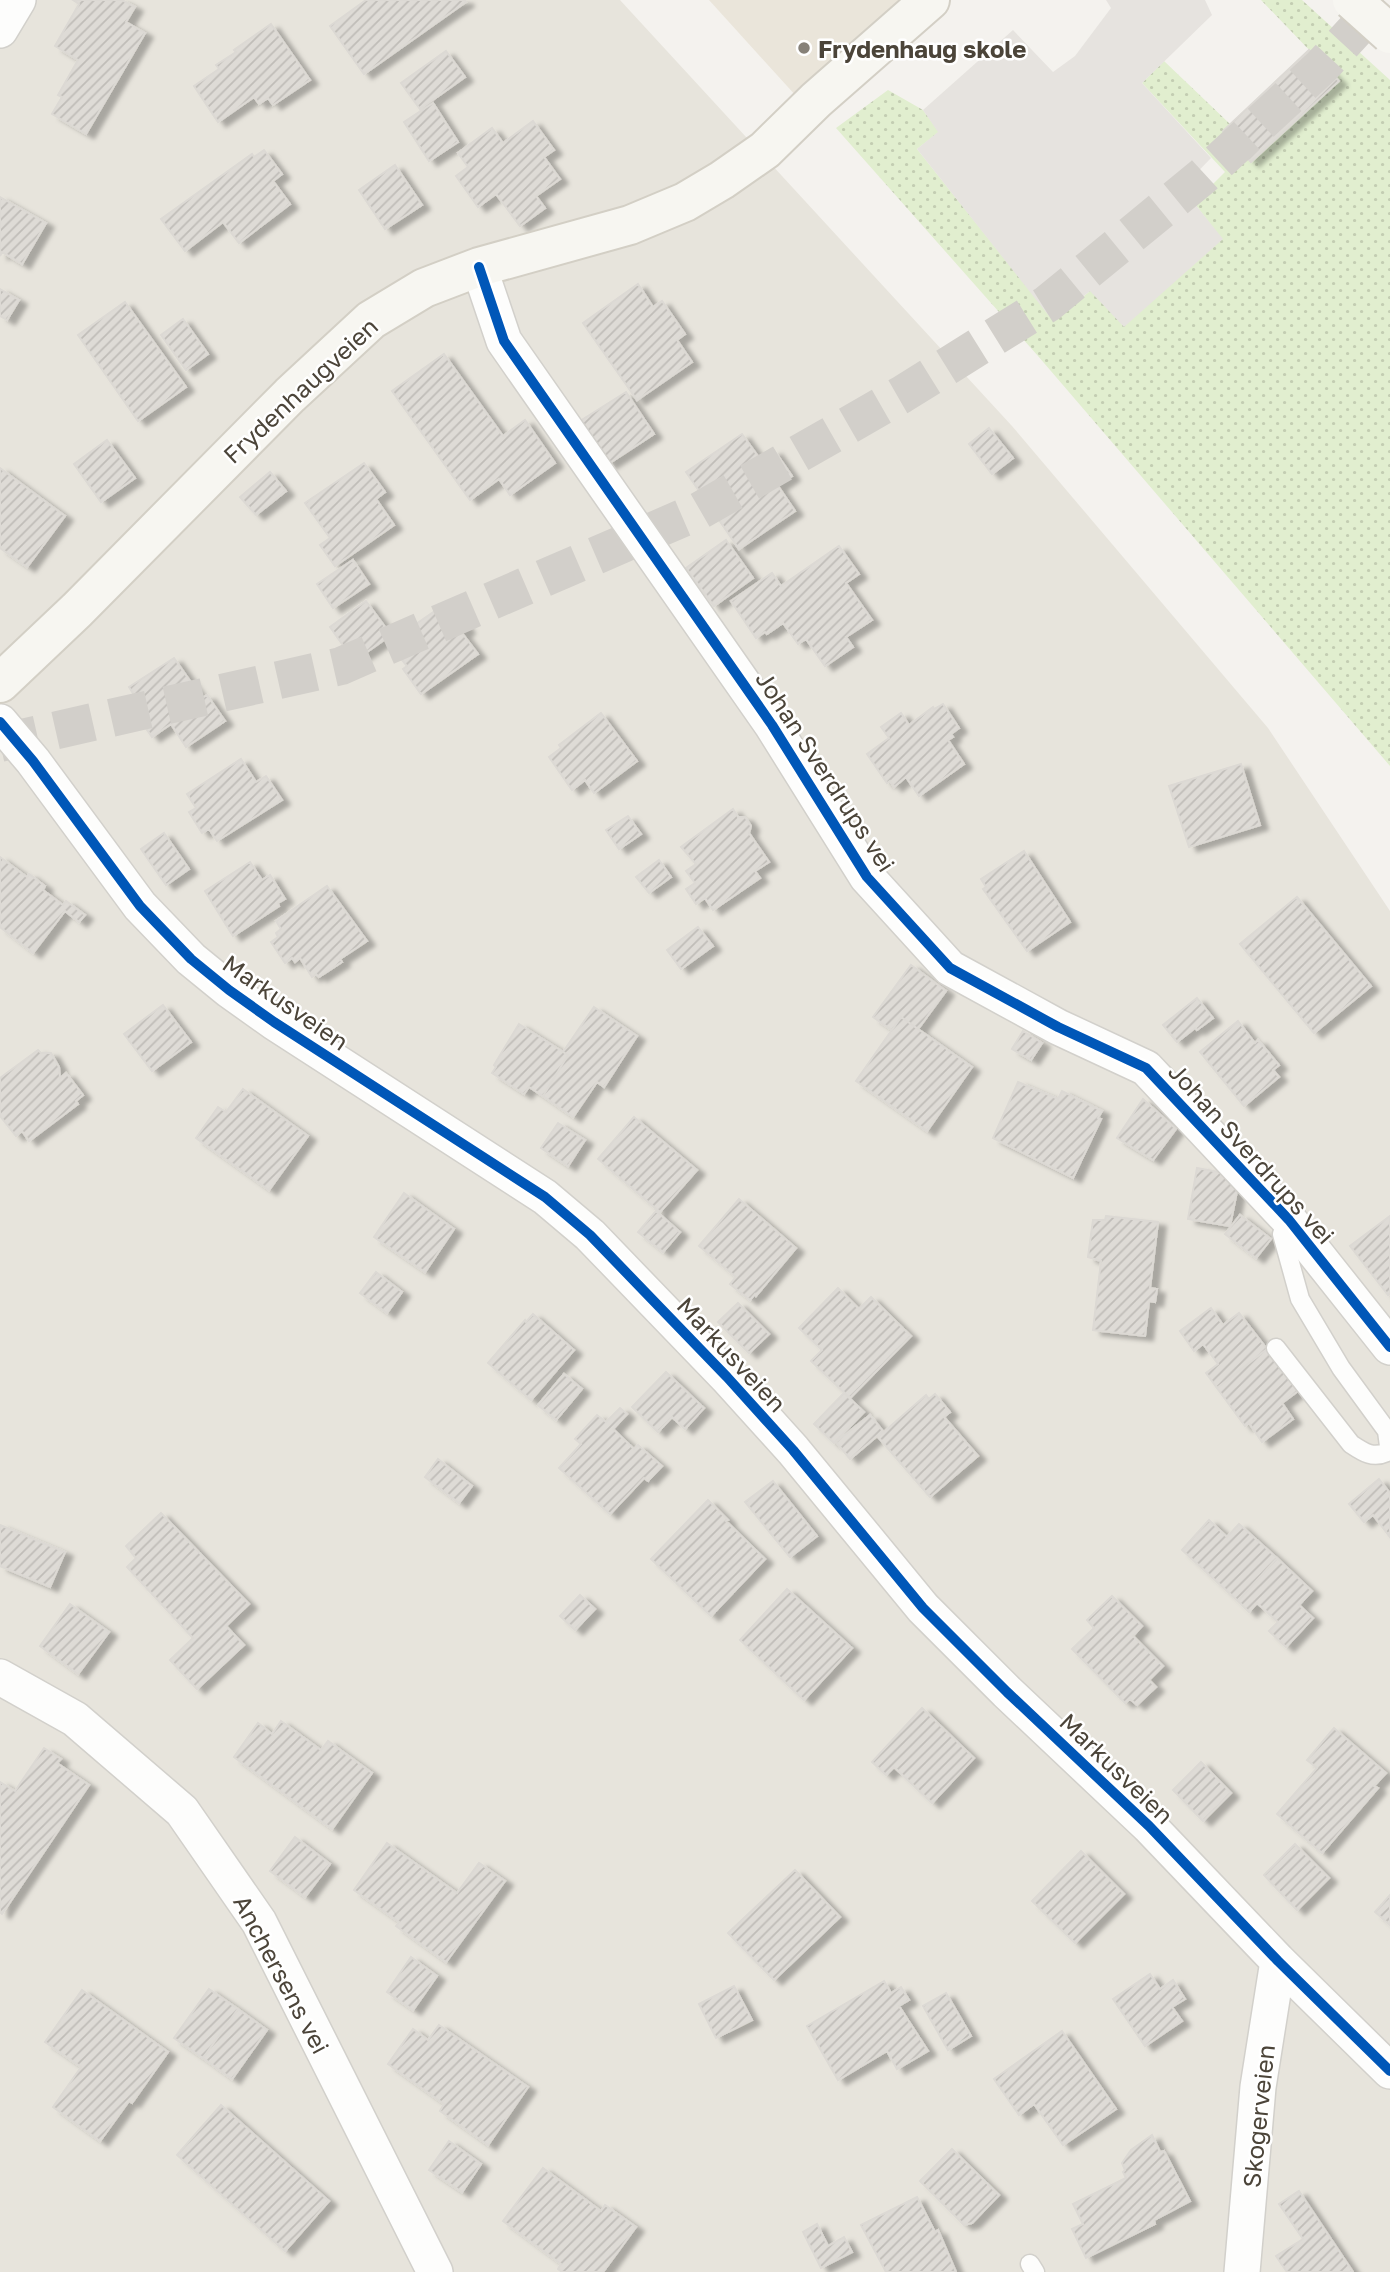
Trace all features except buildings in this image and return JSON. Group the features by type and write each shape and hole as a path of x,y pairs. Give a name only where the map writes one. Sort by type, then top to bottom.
{"main road":[{"name":"Frydenhaugveien","path":"0,683 77,610 290,395 371,320 424,288 479,267 630,225 685,202 765,150 816,100 930,0"},
{"path":"1352,0 1390,34"}],"street":[{"path":"0,30 18,0"},
{"name":"Johan Sverdrups vei","path":"479,267 504,341 772,725 867,877 950,968 1058,1027 1146,1068 1289,1220 1390,1347"},
{"name":"Markusveien","path":"0,722 33,761 141,906 191,959 274,1022 545,1197 590,1235 727,1377 793,1450 923,1608 1007,1692 1149,1826 1278,1961 1390,2071"},
{"name":"Anchersens vei","path":"0,1677 75,1719 182,1811 259,1922 435,2272"},
{"name":"Skogerveien","path":"1242,2272 1258,2087 1278,1961"}],"lane":[{"name":"Johan Sverdrups vei","path":"1276,1348 1351,1444 1368,1455 1380,1456 1387,1452 1387,1431 1341,1368 1300,1298 1282,1234 1289,1220"}],"shaded area":[{"path":"0,0 620,0 1012,426 1268,728 1390,911 1390,2272 0,2272"},
{"name":"Frydenhaug skole","path":"709,0 913,0 797,97"},
{"path":"1106,0 1205,0 1212,15 1142,83 1211,158 1182,188 1223,239 1124,327 1090,291 1053,321 917,149 938,132 923,110 1013,30 1053,72 1075,56 1111,8"}],"green space":[{"path":"1261,0 1302,0 1390,80 1390,766 1038,356 836,128 888,90 923,110 939,132 917,149 1054,321 1090,291 1222,239 1194,203 1225,172 1142,83 1164,61 1230,124 1223,131 1339,81"}],"tunnel":[{"path":"0,743 341,666 699,511 901,395 1047,304 1203,176 1321,67 1383,0"}],"cycle path":[{"path":"479,267 504,341 772,725 867,877 950,968 1058,1027 1146,1068 1289,1220 1390,1347"},
{"path":"0,722 33,761 140,906 191,959 274,1022 545,1197 590,1235 727,1377 793,1450 923,1608 1007,1692 1149,1826 1278,1961 1390,2071"}],"place":[{"name":"Frydenhaug skole","path":"804,48"}]}
